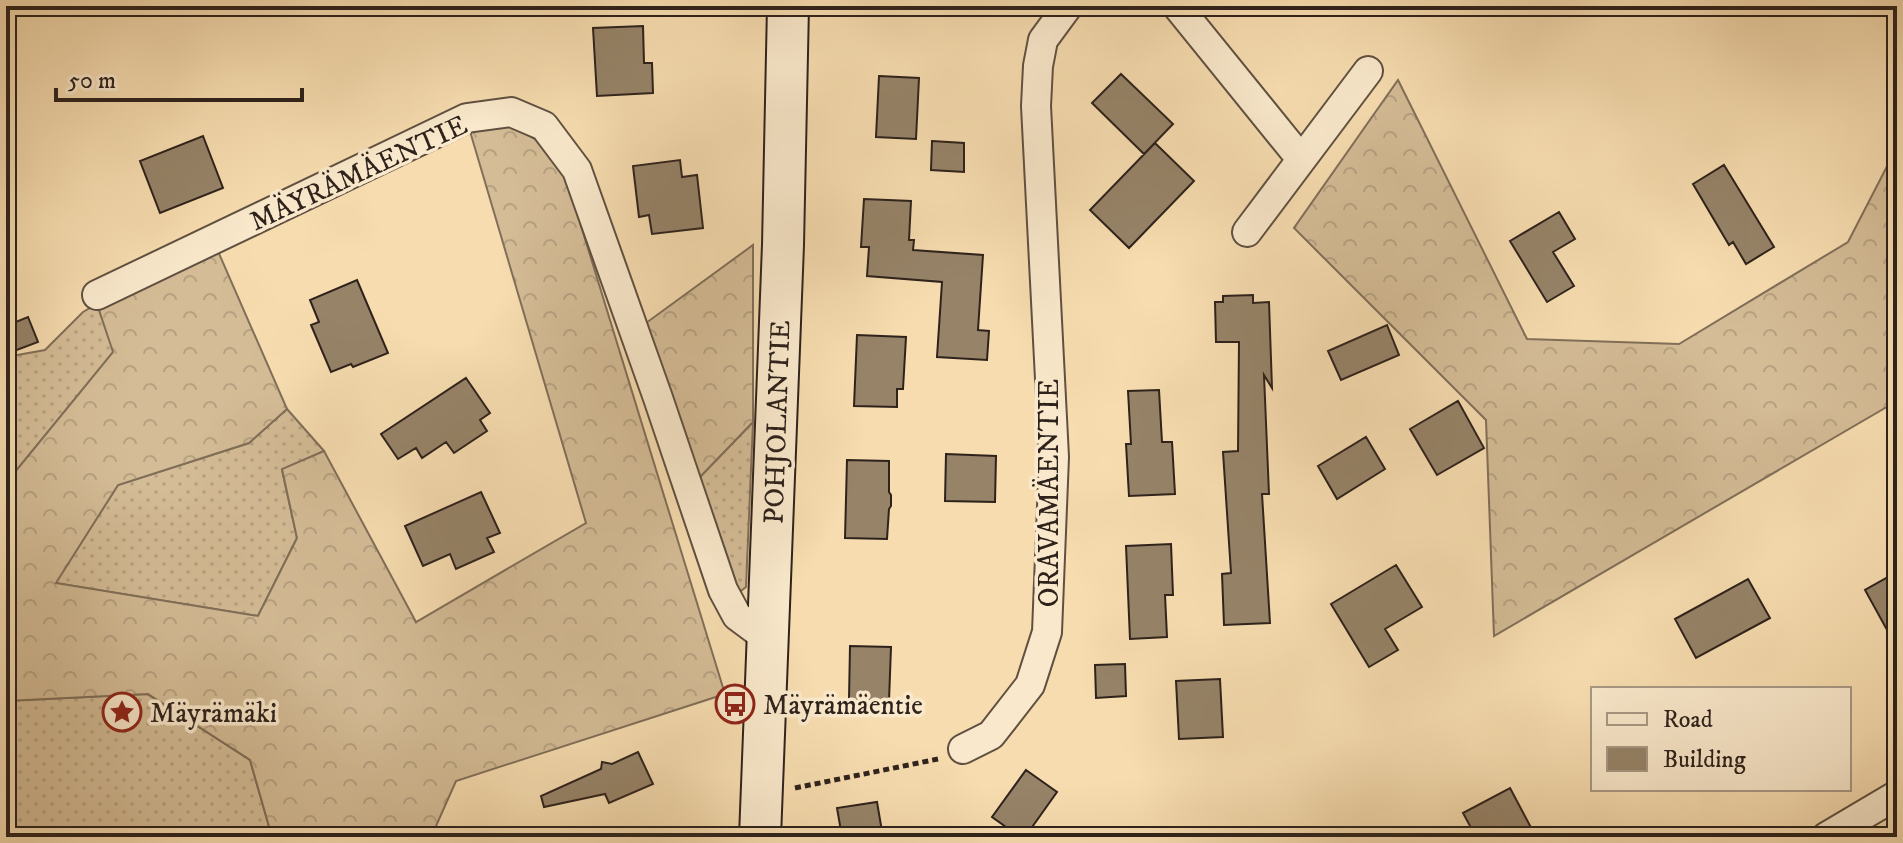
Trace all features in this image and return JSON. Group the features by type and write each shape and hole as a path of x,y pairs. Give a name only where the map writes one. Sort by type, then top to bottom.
{"street":[{"name":"POHJOLANTIE","path":"760,837 783,245 788,6"},
{"name":"ORAVAMÄENTIE","path":"963,749 991,735 1030,685 1047,632 1054,457 1036,106 1043,40 1068,6"},
{"path":"1177,6 1301,159"},
{"path":"1247,232 1368,71"},
{"name":"MÄYRÄMÄENTIE","path":"97,295 467,118 511,112 544,126 577,170 723,590 737,616 768,639"},
{"path":"1826,837 1897,795"}],"path":[{"path":"762,787 805,787 931,762 963,749"}],"green space":[{"path":"1398,80 1527,339 1679,344 1848,242 1897,147 1897,401 1494,636 1486,420 1294,228"},
{"path":"513,125 536,140 566,177 725,694 456,781 434,837 272,837 250,760 148,694 6,701 6,483 113,352 97,304 217,249 287,409 249,443 118,485 56,583 258,616 297,538 282,469 324,451 416,622 586,523 469,128"},
{"path":"753,245 753,422 699,478 646,323"},
{"path":"97,304 114,352 6,483 6,357 45,350 83,312"},
{"path":"287,409 324,451 282,470 297,538 258,616 55,583 118,485 249,443"},
{"path":"753,422 746,587 737,594 699,478"},
{"path":"147,694 250,760 272,837 6,837 6,701"}],"building":[{"path":"643,26 644,63 652,63 653,93 597,96 593,28"},
{"path":"1121,74 1173,124 1144,154 1092,103"},
{"path":"879,76 919,78 916,139 876,137"},
{"path":"203,136 223,188 160,213 140,161"},
{"path":"932,141 964,143 964,172 931,170"},
{"path":"1155,143 1194,181 1129,248 1090,210"},
{"path":"680,160 682,177 697,175 703,228 652,234 649,215 639,217 633,166"},
{"path":"1724,165 1774,247 1746,264 1733,242 1729,245 1693,184"},
{"path":"864,199 911,201 909,240 914,240 913,250 983,255 978,330 989,331 987,360 937,357 942,282 867,276 869,247 861,247"},
{"path":"1559,212 1575,239 1553,252 1574,286 1547,302 1510,241"},
{"path":"357,280 388,353 331,372 311,325 319,322 310,300"},
{"path":"1253,295 1253,303 1269,302 1272,388 1264,375 1269,494 1262,494 1270,623 1224,625 1222,574 1231,573 1223,452 1238,451 1239,342 1216,342 1215,302 1223,302 1223,296"},
{"path":"28,317 38,342 6,354 6,326"},
{"path":"1387,325 1399,355 1341,380 1328,351"},
{"path":"857,335 906,337 903,389 897,389 897,407 854,406"},
{"path":"466,378 490,413 480,420 487,431 454,453 446,442 422,458 416,448 398,459 381,434"},
{"path":"1159,390 1162,442 1172,442 1175,494 1129,496 1126,444 1131,444 1128,391"},
{"path":"1458,401 1484,448 1437,475 1410,429"},
{"path":"1366,437 1385,469 1337,499 1318,466"},
{"path":"946,454 996,456 995,502 945,501"},
{"path":"847,460 889,461 891,506 887,539 845,538"},
{"path":"481,492 500,533 487,538 494,552 456,569 450,554 423,566 405,526"},
{"path":"1171,544 1173,595 1165,595 1167,637 1130,639 1126,546"},
{"path":"1396,565 1422,607 1385,629 1398,650 1369,667 1331,604"},
{"path":"1897,572 1897,648 1865,590"},
{"path":"1748,579 1770,618 1696,658 1675,619"},
{"path":"850,646 891,647 889,701 849,700"},
{"path":"1125,664 1126,696 1096,698 1095,665"},
{"path":"1220,679 1223,737 1179,739 1176,681"},
{"path":"638,752 653,784 609,803 605,794 544,807 541,796 601,769 602,762 612,764"},
{"path":"1026,770 1057,792 1025,837 1020,837 992,817"},
{"path":"1510,788 1536,837 1476,837 1463,813"},
{"path":"877,802 883,837 842,837 837,808"}],"place":[{"name":"Mäyrämäentie","path":"735,704"},
{"name":"Mäyrämäki","path":"122,712"}]}
